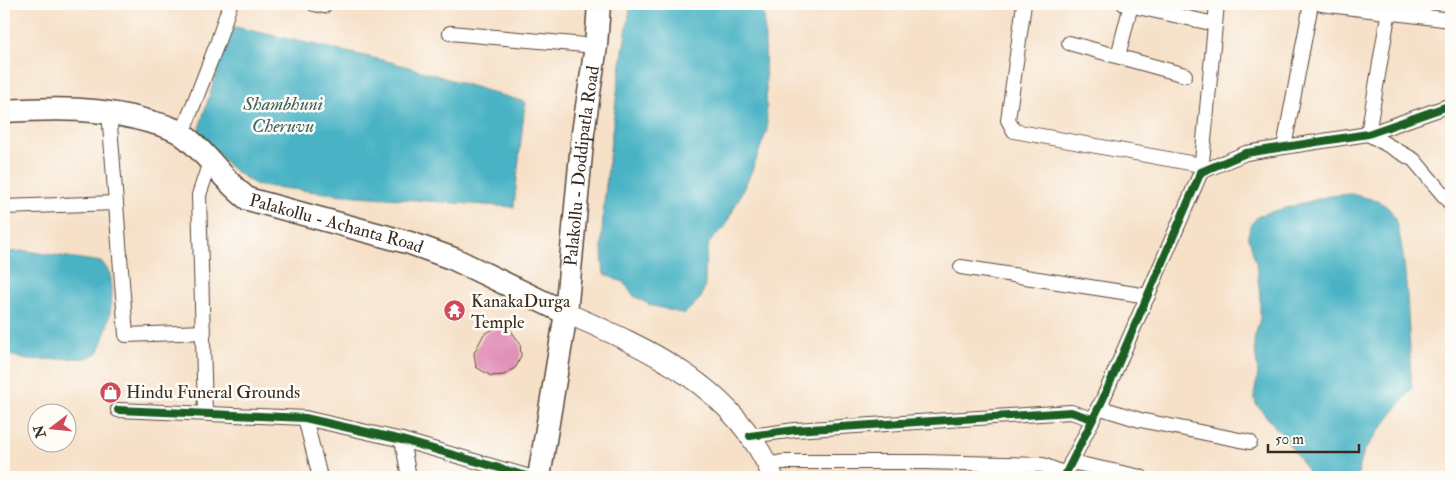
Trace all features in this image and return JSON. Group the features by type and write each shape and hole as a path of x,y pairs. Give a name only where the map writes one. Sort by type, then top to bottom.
{"main road":[{"name":"Palakollu - Doddipatla Road","path":"539,477 566,313 583,133 596,46 599,4"},
{"name":"Palakollu - Achanta Road","path":"4,110 69,108 109,112 169,127 182,134 235,190 248,199 410,243 454,259 566,313"}],"street":[{"path":"182,134 217,44 230,4"},
{"path":"1024,4 1008,120 1014,131 1201,168 1246,153 1368,134 1451,105"},
{"path":"1067,471 1148,296 1201,168 1217,4"},
{"path":"1284,148 1311,4"},
{"path":"1320,4 1389,8 1451,20"},
{"path":"1118,56 1127,5 1215,24"},
{"path":"1368,134 1389,8"},
{"path":"450,33 596,46"},
{"path":"1069,43 1185,75"},
{"path":"109,112 126,334 204,332"},
{"path":"1368,134 1414,160 1451,204"},
{"path":"205,413 199,196 210,162"},
{"path":"4,207 116,203"},
{"path":"961,268 1148,296"},
{"path":"566,313 639,345 702,384 741,423 770,471 782,462 923,462 1043,465 1067,471 1141,477"},
{"path":"118,410 305,418 402,440 530,477"},
{"path":"750,436 795,430 1071,412 1095,413 1140,420 1250,442"},
{"path":"305,418 320,477"},
{"path":"402,440 409,477"}],"water":[{"path":"631,4 764,4 767,130 751,173 725,227 709,243 705,265 705,285 701,298 684,314 650,305 634,296 623,282 604,274 602,234 605,194 618,85"},
{"name":"Shambhuni Cheruvu","path":"231,26 391,62 525,102 514,207 343,195 256,185 231,168 198,132"},
{"path":"1351,194 1383,204 1395,218 1400,238 1407,292 1412,388 1364,451 1357,477 1312,477 1287,441 1256,404 1254,395 1258,374 1254,339 1260,319 1260,296 1256,262 1248,235 1251,225 1257,217 1267,213 1329,196"},
{"path":"26,251 102,262 106,267 112,284 112,294 105,335 98,353 86,358 27,360 4,353 4,252"}],"building":[{"path":"498,327 509,328 520,343 521,356 516,367 504,375 491,376 476,367 474,353 484,334"}],"cycle path":[{"path":"1064,477 1103,399 1201,172 1246,153 1368,134 1451,105"},
{"path":"118,410 305,418 402,440 530,477"},
{"path":"750,436 795,430 1071,412 1092,419"}],"place":[{"name":"KanakaDurga Temple","path":"455,311"},
{"name":"Hindu Funeral Grounds","path":"110,392"}]}
